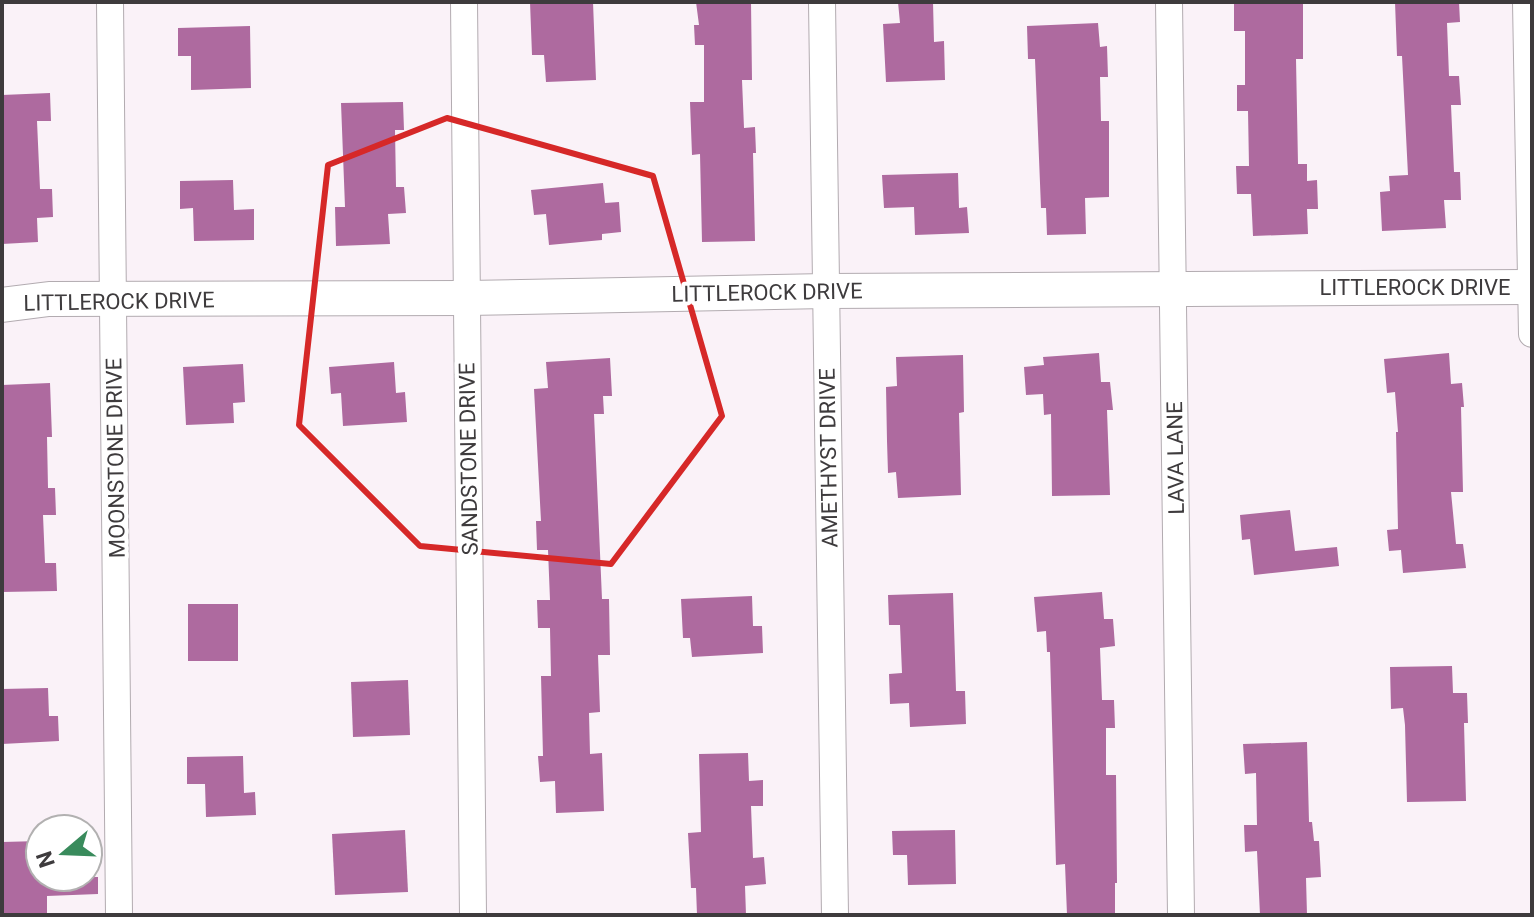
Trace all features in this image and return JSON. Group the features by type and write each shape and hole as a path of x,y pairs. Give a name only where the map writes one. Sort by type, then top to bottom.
{"street":[{"name":"MOONSTONE DRIVE","path":"110,2 119,915"},
{"name":"SANDSTONE DRIVE","path":"464,2 473,915"},
{"name":"AMETHYST DRIVE","path":"822,2 835,915"},
{"name":"LAVA LANE","path":"1169,2 1181,915"},
{"path":"1526,2 1532,334"},
{"name":"LITTLEROCK DRIVE","path":"2,305 49,299 1532,287"}],"highlighted area":[{"path":"447,118 653,176 722,416 611,564 420,546 299,425 328,165"}],"building":[{"path":"530,2 593,2 596,80 546,82 544,55 532,55"},
{"path":"696,2 751,2 752,80 742,80 744,128 755,127 755,241 702,242 700,154 692,155 690,102 704,102 704,45 695,45 694,25 699,25"},
{"path":"898,2 933,2 934,42 944,41 945,80 886,82 883,24 900,23"},
{"path":"1395,2 1459,2 1460,22 1447,23 1449,76 1459,76 1461,105 1451,105 1454,172 1460,172 1461,200 1444,200 1446,228 1382,231 1380,192 1390,191 1389,176 1408,175 1402,56 1397,56"},
{"path":"1234,4 1303,4 1303,59 1296,59 1298,164 1307,164 1307,181 1317,180 1318,209 1307,209 1308,234 1253,236 1251,194 1237,194 1236,166 1249,166 1248,111 1237,111 1237,85 1245,85 1245,31 1234,31"},
{"path":"1098,23 1100,47 1107,46 1108,77 1100,77 1101,121 1109,121 1109,197 1085,198 1086,234 1047,235 1046,208 1041,208 1035,59 1028,59 1027,26"},
{"path":"250,26 251,88 191,90 191,56 178,56 178,28"},
{"path":"50,93 51,121 37,121 40,189 52,189 53,217 37,218 38,242 2,244 2,95"},
{"path":"403,102 404,130 395,130 396,187 404,187 406,213 388,214 390,244 336,246 335,207 345,207 341,103"},
{"path":"958,173 959,208 967,207 969,233 915,235 914,207 884,208 882,175"},
{"path":"233,180 234,210 254,209 254,240 194,241 193,208 180,209 180,181"},
{"path":"603,183 605,203 619,202 621,232 602,234 602,240 549,245 546,214 534,215 531,190"},
{"path":"1099,353 1101,382 1110,382 1113,410 1107,410 1110,495 1052,496 1051,414 1044,415 1043,394 1026,395 1024,367 1044,365 1043,357"},
{"path":"1449,353 1451,384 1462,383 1464,407 1461,407 1463,492 1451,492 1456,544 1463,544 1466,568 1403,573 1401,550 1389,551 1387,530 1398,529 1398,432 1395,392 1387,393 1384,359"},
{"path":"963,355 964,412 959,413 961,495 898,498 896,472 888,473 886,387 897,386 896,357"},
{"path":"610,358 612,396 603,396 604,414 594,414 602,599 609,599 610,655 598,655 600,712 589,713 590,754 602,753 604,811 556,813 555,781 540,782 538,756 543,756 541,676 551,676 550,628 538,628 537,600 550,600 548,550 537,550 536,521 541,521 534,389 548,388 546,362"},
{"path":"394,362 396,393 405,392 407,422 343,426 341,393 331,394 329,367"},
{"path":"243,364 245,402 233,403 234,423 186,425 183,367"},
{"path":"50,383 52,437 47,437 48,488 55,488 56,515 43,515 45,563 56,563 57,591 2,592 2,385"},
{"path":"1290,510 1295,551 1337,547 1339,566 1254,575 1250,539 1242,540 1240,515"},
{"path":"1102,592 1104,619 1113,619 1115,646 1100,648 1102,700 1114,700 1115,728 1106,728 1106,775 1116,775 1115,915 1067,915 1065,864 1056,865 1050,652 1047,652 1046,631 1037,632 1034,597"},
{"path":"953,593 956,691 965,691 966,724 910,727 909,703 890,704 889,674 902,673 900,625 889,625 888,595"},
{"path":"752,596 753,626 762,626 763,653 692,657 690,638 683,638 681,599"},
{"path":"188,604 238,604 238,661 188,661"},
{"path":"1452,666 1453,693 1467,693 1468,723 1464,723 1466,801 1407,802 1403,708 1391,709 1390,667"},
{"path":"408,680 410,735 353,737 351,682"},
{"path":"48,688 49,716 58,716 59,741 2,744 2,689"},
{"path":"1307,742 1309,822 1312,822 1314,841 1319,841 1321,877 1306,878 1307,915 1260,915 1257,851 1245,852 1244,825 1257,825 1256,773 1245,774 1243,744"},
{"path":"748,753 749,781 763,780 763,806 751,806 753,858 764,857 766,884 745,886 746,915 697,915 696,888 691,888 688,833 701,832 699,754"},
{"path":"243,756 244,793 255,792 256,815 206,817 205,784 187,784 187,757"},
{"path":"405,830 408,892 335,895 332,834"},
{"path":"955,830 956,884 908,885 907,855 893,855 892,831"},
{"path":"24,841 24,893 98,894 47,896 47,915 2,915 2,842"}]}
